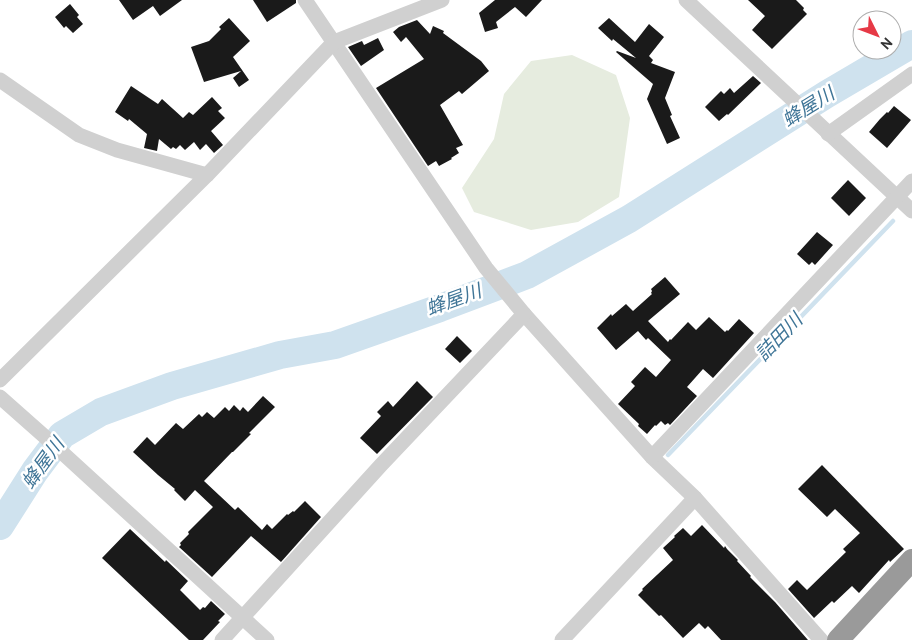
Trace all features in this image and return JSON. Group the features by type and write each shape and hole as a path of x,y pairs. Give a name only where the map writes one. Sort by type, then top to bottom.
{"highway":[{"path":"838,640 912,560"}],"street":[{"path":"305,0 486,268 652,457 695,498 821,640"},
{"path":"0,380 207,175 334,42 442,0"},
{"path":"686,0 912,211"},
{"path":"825,130 912,74"},
{"path":"0,80 79,135 117,150 207,175"},
{"path":"652,457 912,181"},
{"path":"222,640 520,308"},
{"path":"0,397 267,640"},
{"path":"562,640 695,498"}],"shaded area":[{"path":"572,55 616,75 630,118 619,197 578,222 531,230 474,212 462,188 494,139 504,94 531,61"}],"building":[{"path":"119,0 182,0 160,16 153,6 133,20"},
{"path":"253,0 296,0 296,3 267,22"},
{"path":"495,0 542,0 526,17 515,7 496,22 498,28 485,32 479,13"},
{"path":"748,0 796,0 807,14 772,49 752,30 765,16"},
{"path":"70,4 79,15 77,17 83,24 73,33 66,26 64,28 55,17"},
{"path":"229,18 250,41 233,57 249,80 239,87 233,78 241,71 204,82 191,47 209,41 221,29 219,27"},
{"path":"609,18 635,42 649,24 664,37 649,56 653,60 651,63 675,72 665,98 672,115 670,116 680,138 667,144 647,99 653,84 616,52 636,58 613,39 612,41 598,28"},
{"path":"417,20 430,34 433,26 444,31 443,33 481,61 489,71 462,94 459,91 440,105 463,145 456,148 459,153 439,166 436,161 428,166 376,88 424,59 406,37 401,42 393,32 399,27"},
{"path":"378,38 384,50 361,66 348,47 362,41 364,45"},
{"path":"753,76 761,83 728,115 719,121 705,107 721,91 724,94 730,88 734,93"},
{"path":"131,86 158,104 162,99 183,118 189,112 193,115 212,97 222,108 218,111 225,118 211,131 223,145 214,153 206,144 200,150 194,142 185,150 180,145 176,149 173,147 171,149 159,139 157,151 144,148 147,134 129,119 128,121 115,112"},
{"path":"894,106 911,120 887,148 869,132"},
{"path":"848,180 866,198 849,216 831,198"},
{"path":"817,232 833,245 815,265 812,262 809,265 797,254"},
{"path":"665,277 680,294 648,321 668,342 688,322 696,330 709,317 725,332 739,319 754,333 713,378 703,369 687,387 697,396 670,425 668,423 665,425 661,421 647,434 618,404 635,386 631,382 645,367 656,377 671,360 638,331 616,350 597,328 611,314 612,316 626,304 633,311 652,294 651,289"},
{"path":"457,336 472,351 460,363 445,349"},
{"path":"417,381 433,397 377,454 360,438 381,416 377,412 388,401 393,407"},
{"path":"263,396 275,407 204,481 235,510 238,507 262,530 267,524 272,529 287,514 294,512 305,501 321,517 281,562 251,536 212,577 179,547 180,543 189,534 188,532 213,507 195,490 185,501 175,489 133,452 147,437 155,445 176,423 183,429 199,414 202,417 207,412 214,418 225,407 229,411 234,405 240,411 243,407 248,412"},
{"path":"822,465 904,549 890,562 889,560 859,593 852,586 814,618 788,589 797,580 807,590 846,552 843,549 860,533 835,509 827,517 798,489"},
{"path":"702,525 738,560 750,577 808,640 721,640 708,626 705,629 699,623 683,638 638,595 673,560 663,548 683,528 691,536"},
{"path":"130,529 188,581 180,590 200,610 203,607 205,608 211,601 225,614 203,640 189,640 102,558"}],"waterway":[{"name":"蜂屋川","path":"0,526 35,471 62,435 101,412 172,386 280,355 335,345 527,275 629,219 827,94 912,44"},
{"name":"詰田川","path":"668,455 893,221"}]}
